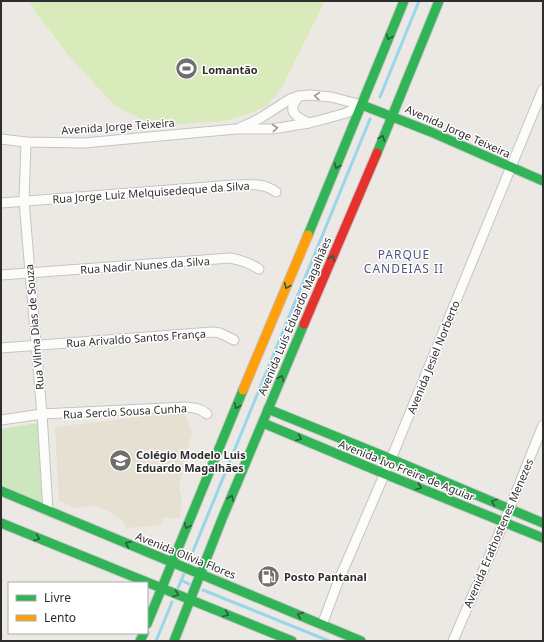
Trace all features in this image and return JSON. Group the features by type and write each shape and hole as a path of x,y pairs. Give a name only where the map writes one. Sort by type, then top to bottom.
{"main road":[{"name":"Avenida Luís Eduardo Magalhães","path":"148,622 359,104 404,1"},
{"name":"Avenida Luís Eduardo Magalhães","path":"174,641 262,423 439,1"},
{"name":"Avenida Jorge Teixeira","path":"359,104 392,115 543,181"},
{"name":"Avenida Ivo Freire de Aguiar","path":"268,409 543,523"},
{"name":"Avenida Ivo Freire de Aguiar","path":"262,423 543,538"},
{"name":"Avenida Olívia Flores","path":"1,491 361,641"},
{"path":"1,523 147,582"},
{"path":"148,582 292,641"}],"street":[{"name":"Avenida Jesiel Norberto","path":"322,625 338,582 391,459 543,89"},
{"name":"Avenida Jorge Teixeira","path":"236,129 251,123 290,99 299,96 310,95 331,97 359,104"},
{"path":"299,96 292,106 293,111 296,116 309,123"},
{"name":"Avenida Jorge Teixeira","path":"1,139 26,142 84,143 236,129 272,129 309,123 346,113 359,104"},
{"name":"Rua Vilma Dias de Souza","path":"26,142 24,201 42,414 48,510"},
{"name":"Rua Jorge Luiz Melquisedeque da Silva","path":"1,203 233,185 258,185 270,187 276,192"},
{"name":"Rua Nadir Nunes da Silva","path":"1,276 230,258 251,263 259,269"},
{"name":"Rua Arivaldo Santos França","path":"1,348 212,332 220,333 234,340"},
{"name":"Rua Sercio Sousa Cunha","path":"1,420 42,414 186,407 202,410 206,414"},
{"name":"Avenida Erathostenes Menezes","path":"453,641 504,522 543,425"}],"shaded area":[{"name":"Colégio Modelo Luis Eduardo Magalhães","path":"184,412 192,432 179,487 182,499 180,518 162,518 161,525 126,528 123,521 106,510 96,506 76,508 59,501 55,427"}],"green space":[{"name":"Lomantão","path":"29,1 325,1 285,81 278,93 266,106 251,113 224,121 155,126 115,106 70,57 36,13"},
{"path":"38,423 45,498 42,502 1,486 1,429"}],"waterway":[{"path":"380,97 419,1"},
{"path":"189,561 370,119"},
{"path":"178,588 184,574"},
{"path":"181,580 189,584"},
{"path":"203,590 329,641"},
{"path":"156,641 172,602"}],"traffic: fast":[{"path":"308,235 404,1"},
{"path":"377,153 439,1"},
{"path":"362,105 431,132 543,181"},
{"path":"174,641 222,519 304,324"},
{"path":"148,622 243,390"},
{"path":"268,409 543,523"},
{"path":"263,423 543,538"},
{"path":"1,491 361,641"},
{"path":"1,523 146,582"},
{"path":"148,583 292,641"},
{"path":"140,641 144,634"}],"traffic: slow":[{"path":"243,390 308,235"}],"traffic: jam":[{"path":"304,324 377,153"}],"place":[{"name":"Lomantão","path":"186,69"},
{"name":"Colégio Modelo Luis Eduardo Magalhães","path":"121,460"},
{"name":"Posto Pantanal","path":"268,576"}],"district":[{"name":"PARQUE CANDEIAS II","path":"404,261"}]}
